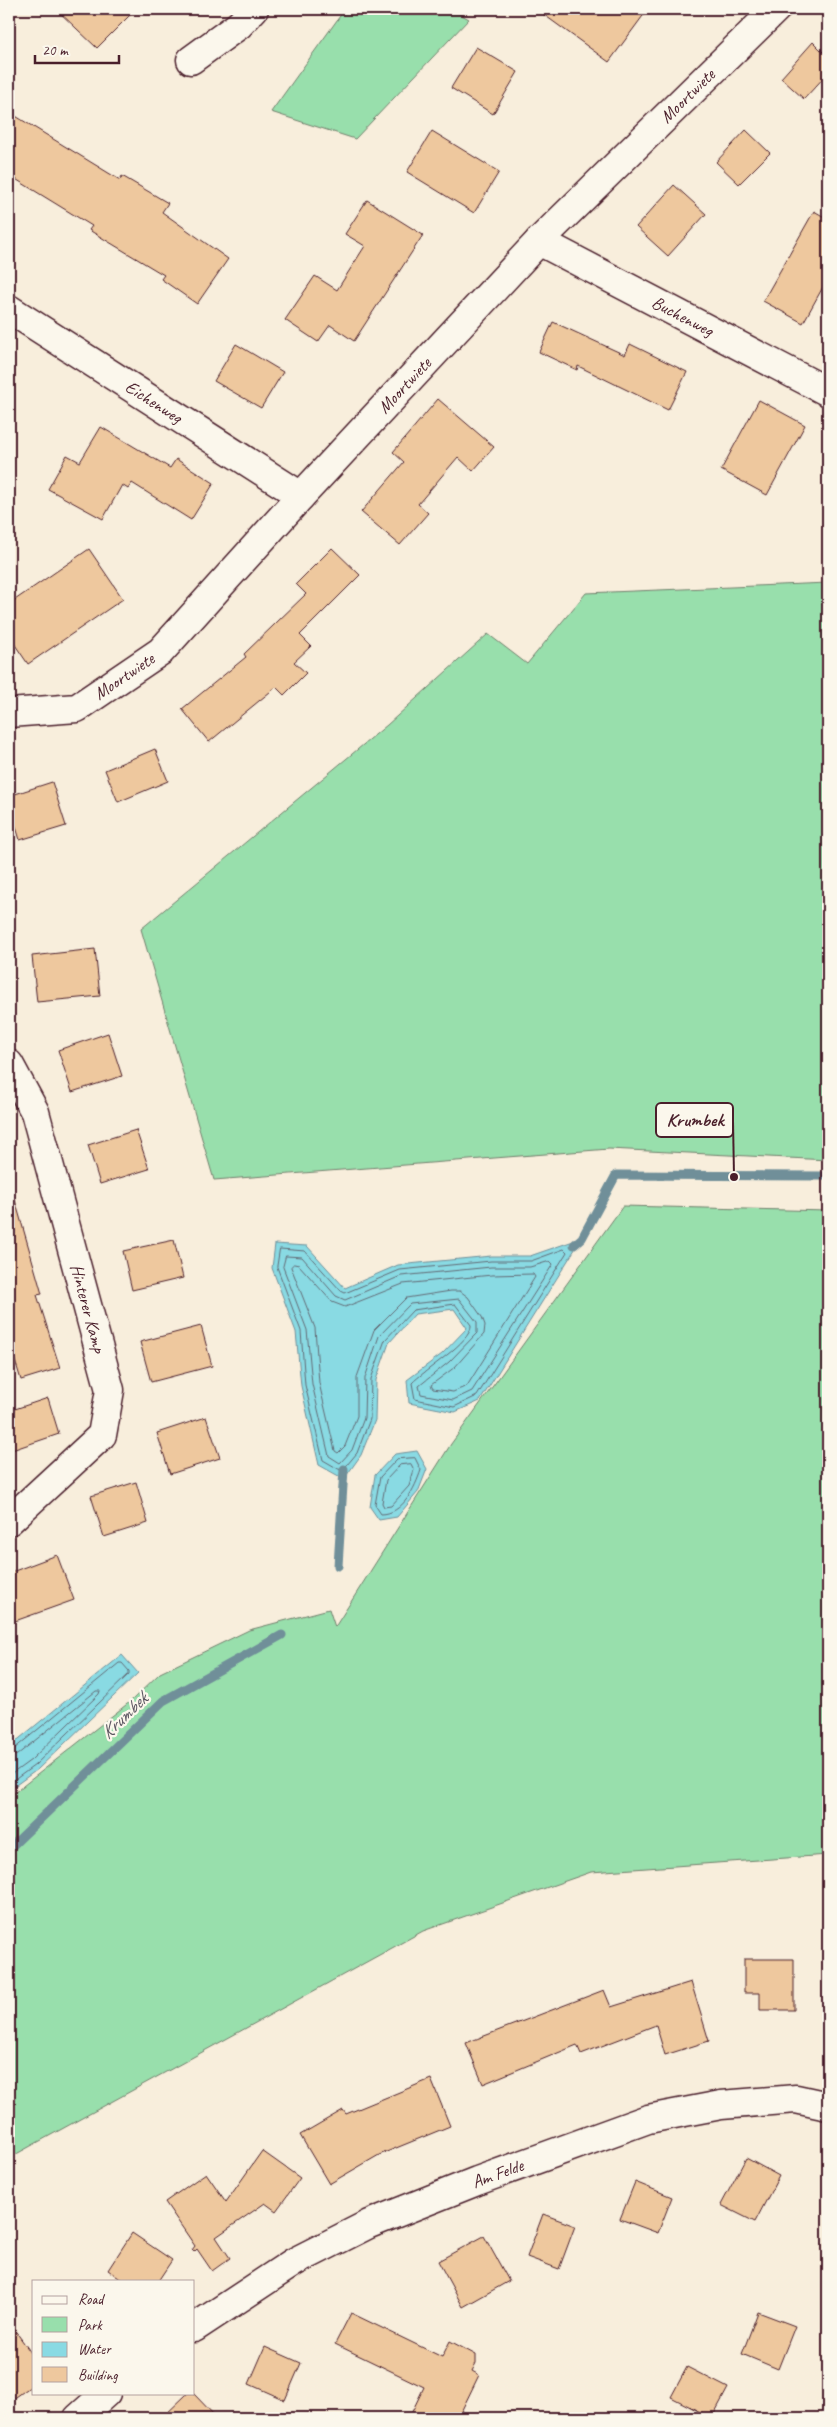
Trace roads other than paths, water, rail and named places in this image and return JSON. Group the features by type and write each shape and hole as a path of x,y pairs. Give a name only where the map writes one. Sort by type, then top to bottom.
{"street":[{"path":"191,60 238,25 254,9"},
{"name":"Moortwiete","path":"9,713 77,708 161,651 301,496 538,241 776,9"},
{"name":"Buchenweg","path":"538,241 828,392"},
{"name":"Eichenweg","path":"9,308 301,496"},
{"name":"Hinterer Kamp","path":"9,1064 35,1112 110,1390 102,1434 9,1521"},
{"name":"Am Felde","path":"195,2327 294,2262 369,2224 477,2181 648,2119 721,2105 796,2099 828,2106"},
{"path":"78,2418 105,2394"}],"water":[{"path":"582,1238 480,1401 455,1412 409,1403 407,1380 442,1354 467,1328 454,1309 415,1314 389,1343 376,1380 375,1420 361,1455 344,1479 319,1465 301,1386 296,1332 272,1268 275,1244 307,1246 345,1288 398,1265 491,1256 530,1256"},
{"path":"417,1451 427,1469 418,1492 397,1517 379,1520 370,1507 375,1475 395,1454"},
{"path":"122,1655 138,1673 38,1769 9,1790 9,1747"}],"waterway":[{"name":"Krumbek","path":"574,1245 582,1238 616,1175 828,1176"},
{"name":"Krumbek","path":"338,1566 344,1469"},
{"name":"Krumbek","path":"9,1849 163,1701 282,1635"}],"place":[{"name":"Krumbek","path":"734,1177"}]}
